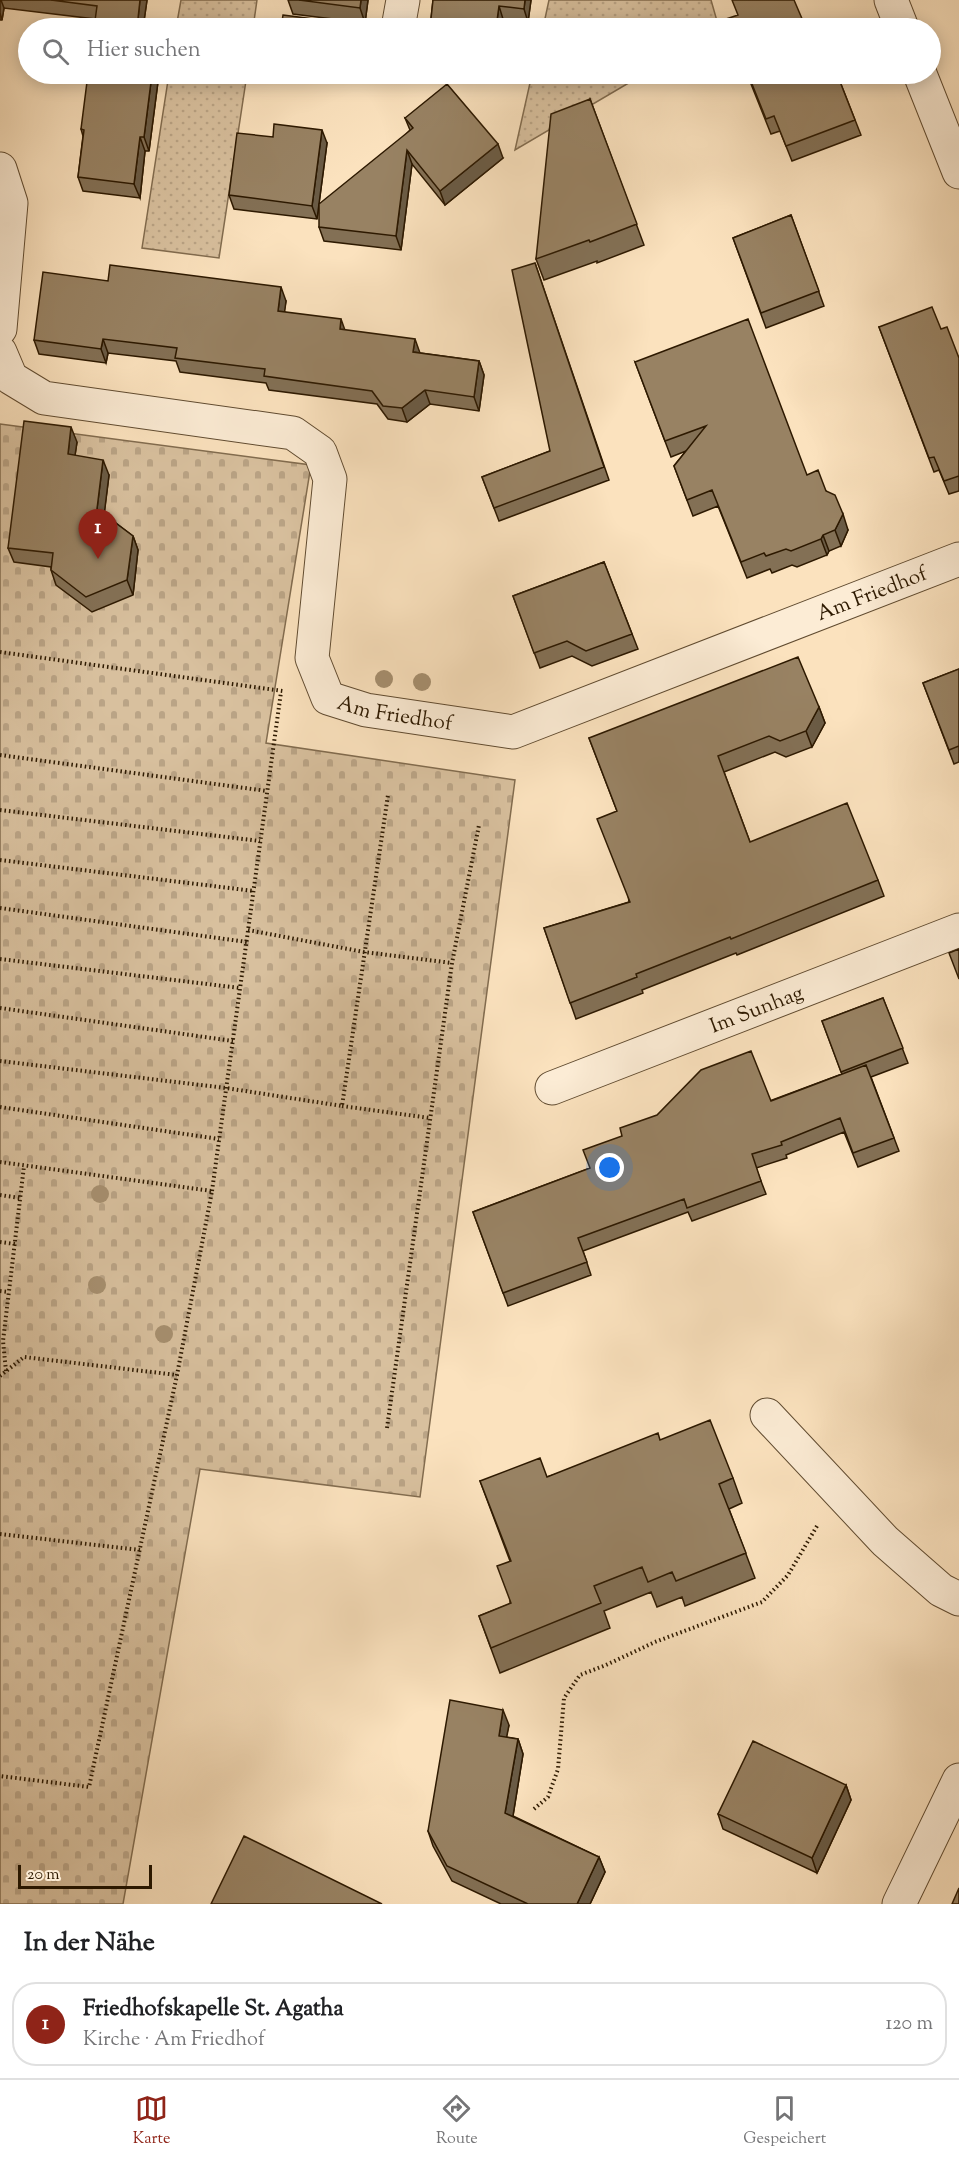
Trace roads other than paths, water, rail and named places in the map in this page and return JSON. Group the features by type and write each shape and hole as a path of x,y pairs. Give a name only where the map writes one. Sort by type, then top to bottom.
{"street":[{"path":"400,18 403,0"},
{"path":"891,0 898,18"},
{"path":"924,84 959,172"},
{"path":"0,169 11,203 0,329"},
{"name":"Am Friedhof","path":"0,352 11,378 44,398 293,433 320,452 330,479 312,658 328,698 366,710 513,732 959,560"},
{"name":"Im Sunhag","path":"552,1088 959,930"},
{"path":"767,1415 885,1541 941,1590 959,1599"},
{"path":"899,1904 959,1780"}],"place":[{"name":"Friedhofskapelle St. Agatha","path":"98,559"}]}
